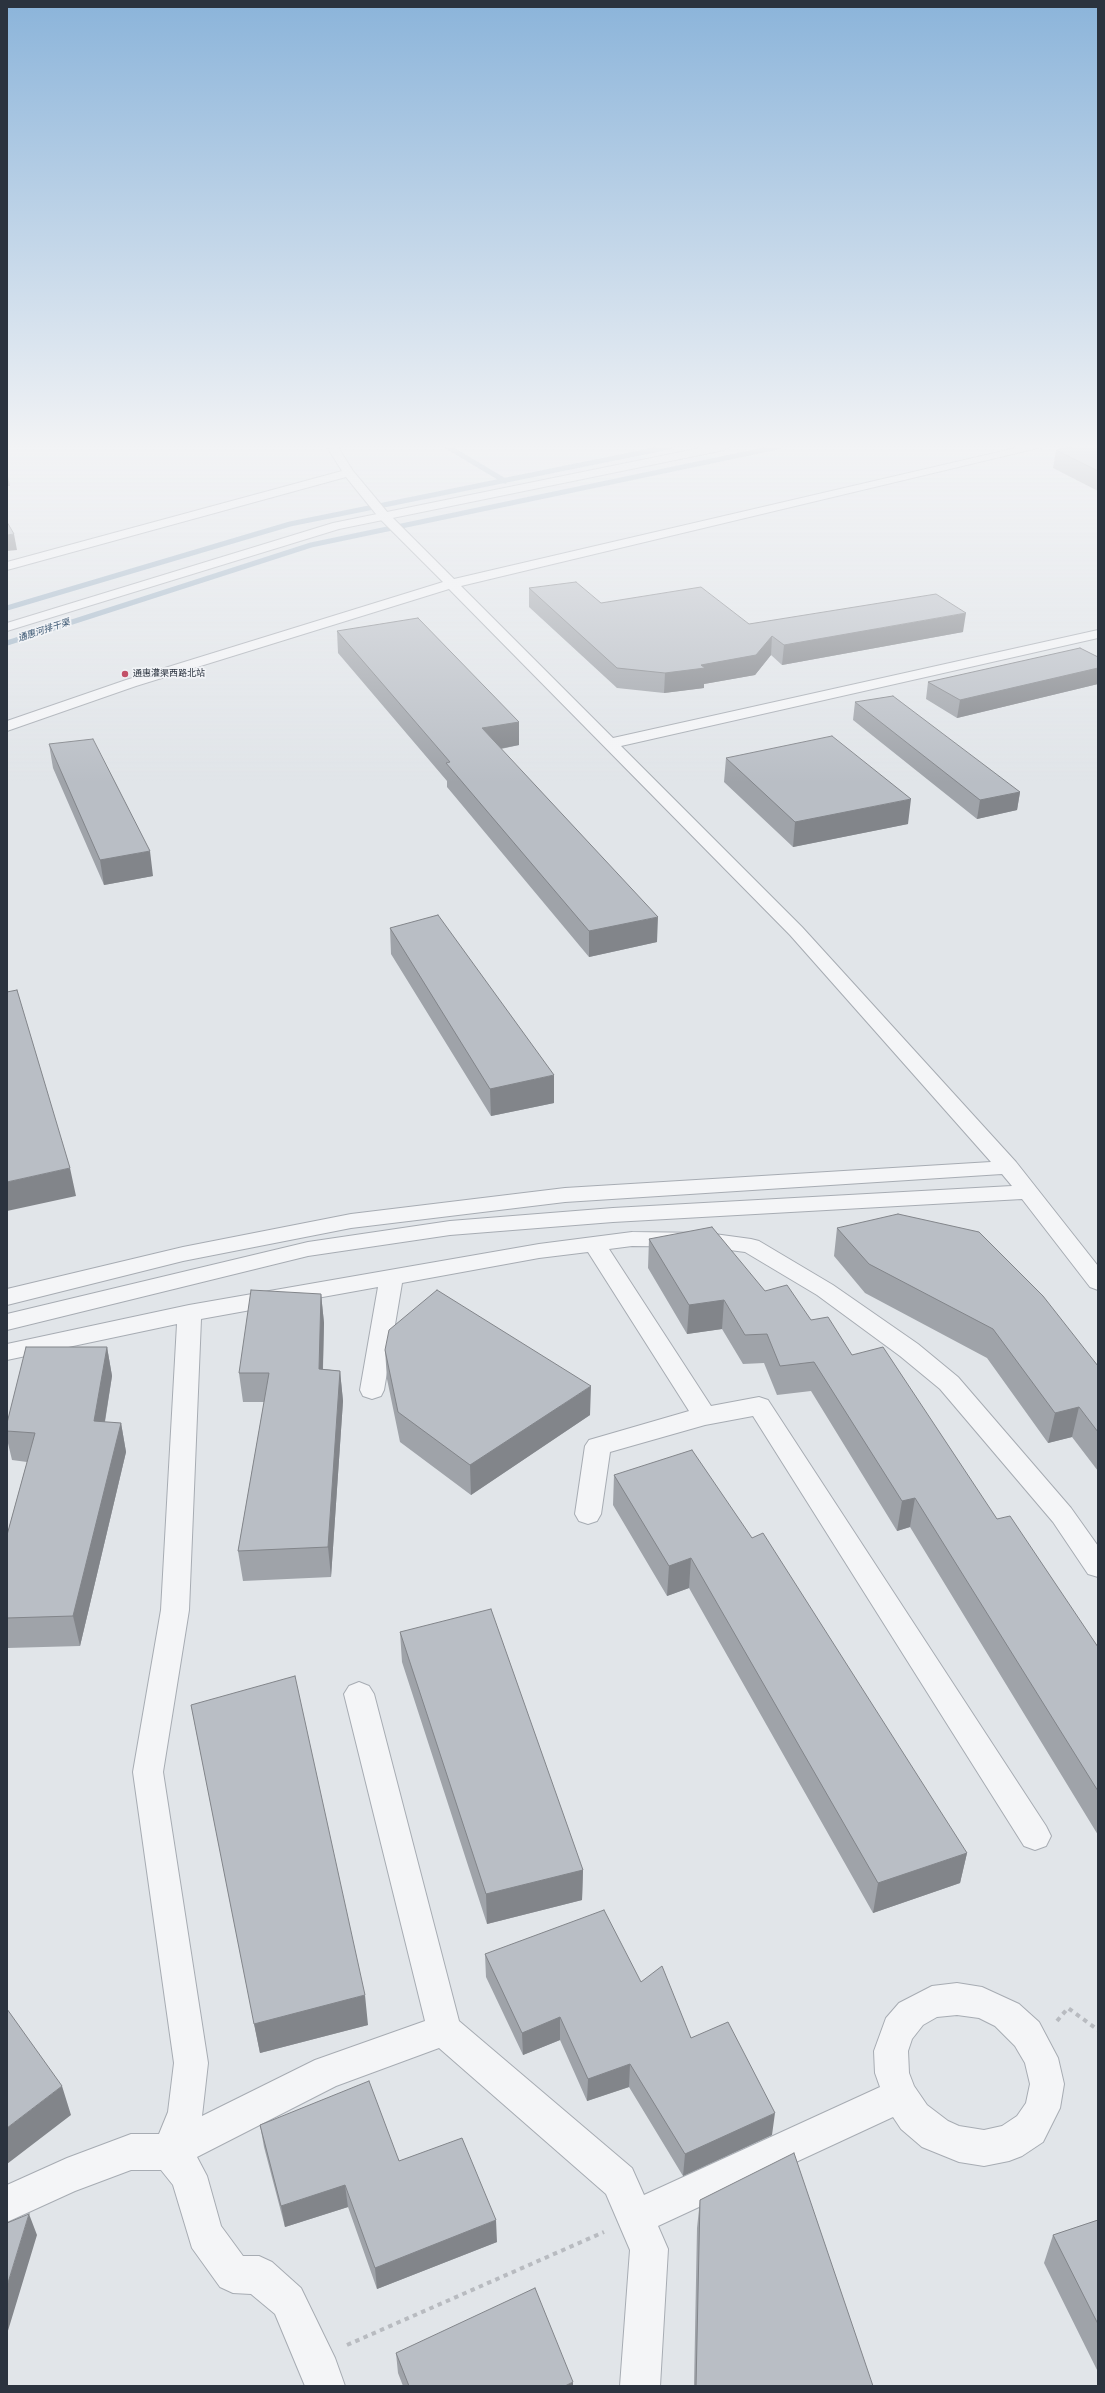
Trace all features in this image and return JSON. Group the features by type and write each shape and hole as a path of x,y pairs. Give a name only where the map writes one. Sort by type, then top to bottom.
{"street":[{"path":"7,566 34,559"},
{"path":"7,627 230,559"},
{"path":"426,559 796,931 1008,1168 1098,1282"},
{"path":"7,726 131,682 451,584 556,559"},
{"path":"610,744 1098,634"},
{"path":"7,1297 183,1254 358,1220 565,1195 1008,1168"},
{"path":"7,1322 308,1250 450,1228 613,1215 1027,1192"},
{"path":"7,1352 131,1324 539,1251 632,1239 707,1240 751,1246 825,1290 909,1350 949,1383 980,1416 1062,1515 1098,1567"},
{"path":"594,1244 705,1416"},
{"path":"372,1390 391,1277"},
{"path":"169,2152 186,2114 191,2063 148,1772 175,1610 189,1313"},
{"path":"588,1514 598,1446 705,1416 758,1406 1035,1836"},
{"path":"359,1694 444,2030 619,2181 649,2249 640,2386"},
{"path":"957,1999 982,2003 1007,2015 1027,2034 1035,2047 1041,2058 1047,2084 1042,2108 1030,2129 1009,2143 984,2148 959,2144 935,2134 914,2117 900,2096 892,2073 891,2051 898,2030 912,2014 932,2002 957,1999"},
{"path":"7,2204 67,2176 131,2152 169,2152 327,2072 444,2030"},
{"path":"635,2218 900,2096"},
{"path":"169,2152 189,2176 205,2235 233,2274 259,2275 288,2301 320,2372"}],"path":[{"path":"1035,2047 1068,2008 1098,2030"},
{"path":"320,2372 635,2218"}],"building":[{"path":"576,582 601,603 701,587 749,624 936,594 966,613 784,645 772,636 756,655 701,665 705,668 665,673 617,668 529,588"},
{"path":"418,618 519,722 482,728 658,917 589,931 446,763 450,762 337,631"},
{"path":"1080,648 1098,657 1098,668 960,700 928,682"},
{"path":"893,696 1020,792 980,800 855,702"},
{"path":"832,736 911,799 795,822 726,758"},
{"path":"93,739 150,851 100,860 49,744"},
{"path":"438,915 554,1075 490,1089 390,928"},
{"path":"17,990 70,1168 7,1182 7,992"},
{"path":"898,1214 979,1232 1043,1296 1098,1366 1098,1432 1079,1407 1055,1413 993,1329 869,1264 837,1228"},
{"path":"712,1227 765,1291 787,1285 811,1320 828,1317 852,1355 883,1347 997,1519 1010,1516 1098,1647 1098,1791 915,1498 902,1501 814,1362 780,1366 767,1334 745,1335 724,1300 689,1305 649,1239"},
{"path":"251,1290 321,1294 319,1369 340,1371 328,1547 238,1551 269,1373 239,1373"},
{"path":"437,1290 591,1386 470,1465 398,1412 385,1350 389,1330"},
{"path":"26,1347 107,1347 94,1421 121,1423 73,1616 7,1618 7,1535 35,1433 7,1431 7,1423"},
{"path":"692,1450 752,1538 763,1533 967,1853 878,1883 691,1558 669,1566 614,1475"},
{"path":"491,1609 583,1870 486,1894 400,1632"},
{"path":"295,1676 365,1995 254,2024 191,1705"},
{"path":"604,1910 641,1982 662,1966 691,2038 728,2022 775,2113 685,2154 630,2064 588,2079 560,2017 522,2033 485,1954"},
{"path":"7,2009 62,2086 7,2128"},
{"path":"369,2081 399,2161 462,2138 496,2220 375,2268 345,2185 281,2206 260,2125"},
{"path":"794,2153 873,2386 696,2386 700,2200"},
{"path":"29,2214 7,2286 7,2223"},
{"path":"1098,2220 1098,2324 1053,2235"},
{"path":"535,2288 573,2382 565,2386 409,2386 396,2353"}],"waterway":[{"path":"7,608 173,559"},
{"name":"通惠河排干渠","path":"7,643 269,559"}],"place":[{"name":"通惠灌渠西路北站","path":"125,674"}]}
